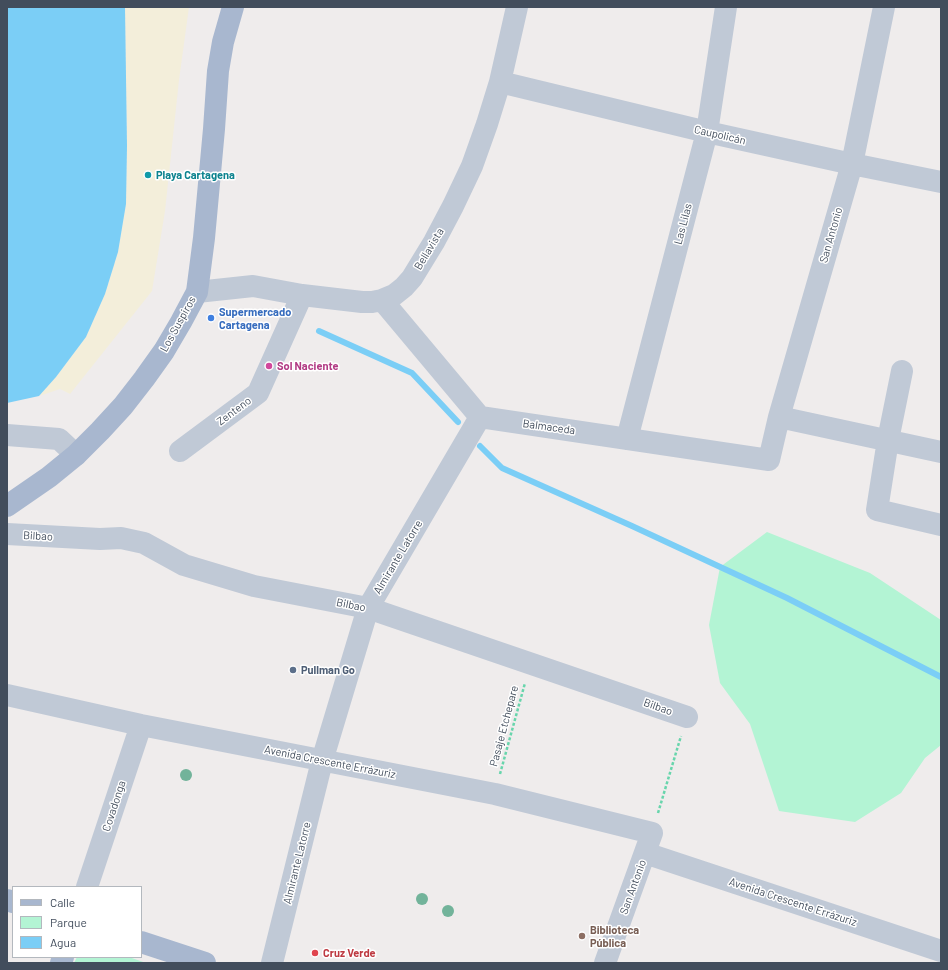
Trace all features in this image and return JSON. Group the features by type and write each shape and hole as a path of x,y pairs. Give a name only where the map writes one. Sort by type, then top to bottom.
{"main road":[{"name":"Los Suspiros","path":"7,506 49,477 76,455 123,406 144,379 174,334 197,292 204,238 218,71 223,42 233,7"},
{"path":"142,942 205,963"}],"street":[{"name":"Bellavista","path":"197,292 253,286 302,295 362,302 382,300 394,295 404,287 412,278 447,218 472,166 500,82 517,7"},
{"name":"Las Lilas","path":"627,439 707,132 726,7"},
{"name":"San Antonio","path":"768,460 852,164 884,7"},
{"name":"Caupolicán","path":"500,82 707,132 941,182"},
{"name":"Zenteno","path":"180,451 258,393 302,295"},
{"path":"382,300 480,417"},
{"path":"902,371 888,440 877,510 941,525"},
{"name":"Balmaceda","path":"480,417 768,460"},
{"name":"Almirante Latorre","path":"272,963 322,761 368,608 480,417"},
{"path":"779,417 941,452"},
{"path":"7,435 59,440 76,455"},
{"name":"Bilbao","path":"7,534 100,539 121,538 144,544 184,565 254,586 368,608 687,717"},
{"name":"Avenida Crescente Errázuriz","path":"7,695 141,726 494,794 649,843 928,953"},
{"name":"Covadonga","path":"87,886 141,726"},
{"name":"San Antonio","path":"605,963 649,843"}],"path":[{"name":"Pasaje Etchepare","path":"494,794 530,663"},
{"path":"649,843 687,717"}],"green space":[{"path":"767,532 870,573 941,620 941,745 925,758 901,793 855,822 779,811 750,724 720,683 709,625 720,567"},
{"path":"76,958 132,958 146,963 74,963"}],"sand":[{"name":"Playa Cartagena","path":"125,7 189,7 179,80 165,211 152,291 70,394 60,389 39,396 56,377 86,337 105,294 118,252 126,204 127,146"}],"water":[{"path":"7,7 125,7 127,146 126,204 118,252 105,294 86,337 56,377 39,396 7,403"}],"waterway":[{"path":"319,331 412,373 458,422"},
{"path":"480,446 502,468 787,598 941,677"}],"place":[{"name":"Playa Cartagena","path":"148,175"},
{"name":"Supermercado Cartagena","path":"211,318"},
{"name":"Sol Naciente","path":"269,366"},
{"name":"Pullman Go","path":"293,670"},
{"name":"Biblioteca Pública","path":"582,936"},
{"name":"Cruz Verde","path":"315,953"}]}
